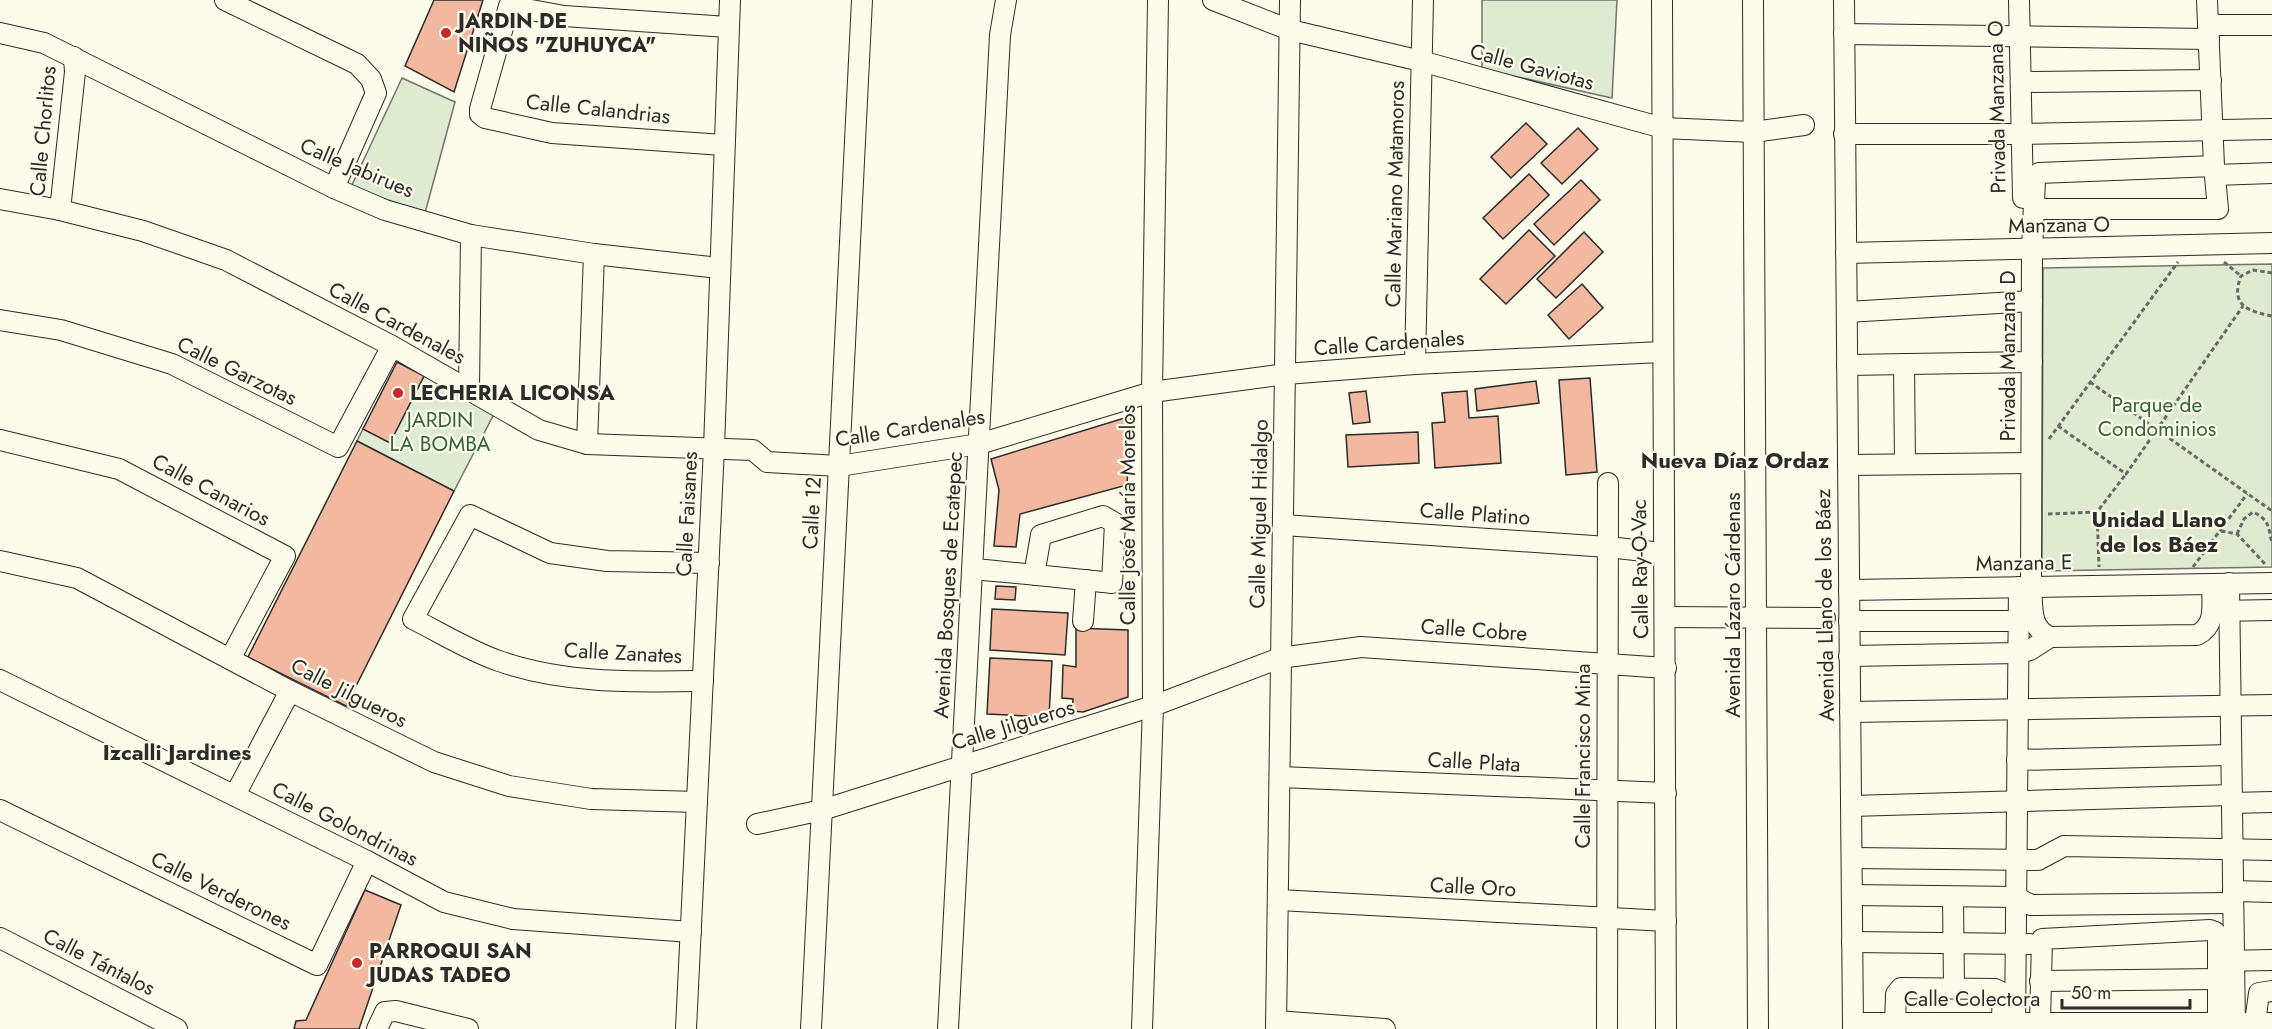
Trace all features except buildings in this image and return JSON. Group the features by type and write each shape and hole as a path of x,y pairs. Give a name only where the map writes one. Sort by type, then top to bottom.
{"street":[{"path":"225,0 357,64 371,79 376,93 334,188"},
{"name":"Calle Faisanes","path":"686,1029 714,448 723,145 730,0"},
{"name":"Calle 12","path":"811,1029 862,0"},
{"name":"Avenida Bosques de Ecatepec","path":"948,1029 1000,35 1006,0"},
{"name":"Calle José María Morelos","path":"1142,1029 1153,706 1152,392 1158,0"},
{"name":"Calle Gaviotas","path":"1213,0 1290,30 1421,61 1663,128 1753,132 1804,125"},
{"name":"Calle Miguel Hidalgo","path":"1276,1025 1290,0"},
{"name":"Calle Mariano Matamoros","path":"1415,364 1423,0"},
{"name":"Calle Ray-O-Vac","path":"1662,0 1661,352 1662,553 1666,617 1666,1029"},
{"name":"Avenida Lázaro Cárdenas","path":"1753,0 1758,618 1758,1029"},
{"name":"Avenida Llano de los Báez","path":"1844,0 1853,1026"},
{"name":"Privada Manzana O","path":"2019,0 2027,250"},
{"path":"2034,209 2218,209 2207,0"},
{"name":"Calle Calandrias","path":"723,145 552,133 485,118 480,114 480,109 509,6 564,16 728,27"},
{"path":"1844,34 2020,37 2209,32 2272,25"},
{"name":"Calle Jabirues","path":"0,33 44,43 334,188 385,210 471,235 594,254 719,268"},
{"name":"Calle Chorlitos","path":"60,210 75,72 74,57"},
{"path":"2021,82 2211,80"},
{"path":"1844,134 2023,135 2272,129"},
{"path":"2027,250 2034,209 2035,180 2039,173 2215,171 2272,174"},
{"name":"Calle Cardenales","path":"0,199 60,210 143,231 226,260 392,346 539,430 587,444 714,448 839,466 979,444 1152,392 1286,374 1415,364 1661,352"},
{"path":"469,388 471,235"},
{"name":"Manzana O","path":"1846,253 2272,243"},
{"name":"Privada Manzana D","path":"2025,587 2031,514 2032,301 2027,250"},
{"path":"587,444 594,254"},
{"path":"1847,312 2032,301"},
{"name":"Calle Garzotas","path":"0,320 61,330 172,364 338,447 392,346"},
{"path":"1847,365 2031,362"},
{"path":"1904,364 1905,464"},
{"name":"Calle Canarios","path":"0,440 119,469 285,556 230,659"},
{"name":"Privada Manzana D","path":"1848,465 2031,463"},
{"name":"Calle Francisco Mina","path":"1607,1029 1608,483"},
{"name":"Calle Zanates","path":"703,681 644,682 571,677 499,661 413,619 470,515 550,553 607,561 709,563"},
{"path":"973,569 1112,583 1115,523 1103,516 1041,534 1034,575"},
{"name":"Calle Platino","path":"1283,525 1608,547 1662,553"},
{"name":"Calle Jilgueros","path":"0,561 77,578 290,691 434,762 509,786 591,799 697,802"},
{"path":"1083,621 1086,580"},
{"name":"Manzana E","path":"1849,590 2272,583"},
{"path":"2220,584 2231,706 2233,851 2233,897 2224,967"},
{"path":"2011,1025 2009,993 2016,944 2018,621 2025,587"},
{"path":"2025,587 2035,626 2041,633 2050,637 2197,635 2206,630 2221,610"},
{"path":"2221,610 2272,610"},
{"path":"1666,617 1825,618"},
{"path":"1849,621 2018,621"},
{"path":"1849,656 2018,653 2030,650 2050,637"},
{"name":"Calle Cobre","path":"1280,658 1361,646 1666,668"},
{"name":"Calle Jilgueros","path":"757,824 822,810 1153,706 1280,658"},
{"name":"Calle Golondrinas","path":"0,680 235,795 444,902 513,919 691,932"},
{"path":"235,795 290,691"},
{"path":"1850,712 2272,705"},
{"path":"2017,760 2231,755"},
{"name":"Calle Plata","path":"1280,777 1666,793"},
{"path":"1851,806 2017,801 2232,799 2272,802"},
{"name":"Calle Verderones","path":"0,810 317,965 367,861"},
{"path":"1852,858 2038,860 2064,846 2272,850"},
{"path":"1852,895 2016,897 2031,905 2233,897 2272,892"},
{"path":"1953,897 1954,988"},
{"name":"Calle Oro","path":"1279,900 1666,921"},
{"path":"2040,1023 2040,944 2042,939 2210,930 2218,937 2224,967 2243,1024"},
{"name":"Calle Tántalos","path":"0,938 177,1029"},
{"path":"1852,942 2040,944"},
{"path":"1895,1023 1896,994 1901,988 1995,988 2009,993 2272,960"},
{"path":"2243,1024 2259,993 2272,991"},
{"path":"377,1029 385,1012 396,1011 468,1029"},
{"name":"Calle Colectora","path":"1853,1026 1895,1023 2243,1024"},
{"path":"1276,1025 1385,1029"}],"path":[{"path":"2031,463 2180,259 2204,245"},
{"path":"2272,273 2253,270 2241,276 2237,287 2238,298 2243,306 2255,313 2272,316"},
{"path":"2100,585 2097,512 2158,430 2243,306"},
{"path":"2090,382 2272,511"},
{"path":"2058,426 2126,474"},
{"path":"2181,584 2247,494"},
{"path":"2031,514 2097,512"},
{"path":"2237,534 2244,519 2253,512 2263,516 2271,526 2272,543"},
{"path":"2220,531 2237,534 2257,558 2272,570"}],"green space":[{"path":"1482,0 1617,0 1612,98 1482,69"},
{"path":"402,78 455,102 425,213 351,187"},
{"name":"Parque de Condominios","path":"2272,264 2272,567 2042,571 2043,268"},
{"name":"JARDIN LA BOMBA","path":"424,376 495,412 454,491 357,441 363,429 390,442"}],"place":[{"name":"JARDIN DE NIÑOS \"ZUHUYCA\"","path":"446,33"},
{"name":"LECHERIA LICONSA","path":"398,393"},
{"name":"PARROQUI SAN JUDAS TADEO","path":"357,963"}],"district":[{"name":"Nueva Díaz Ordaz","path":"1735,460"},
{"name":"Unidad Llano de los Báez","path":"2159,532"},
{"name":"Izcalli Jardines","path":"177,752"}]}
